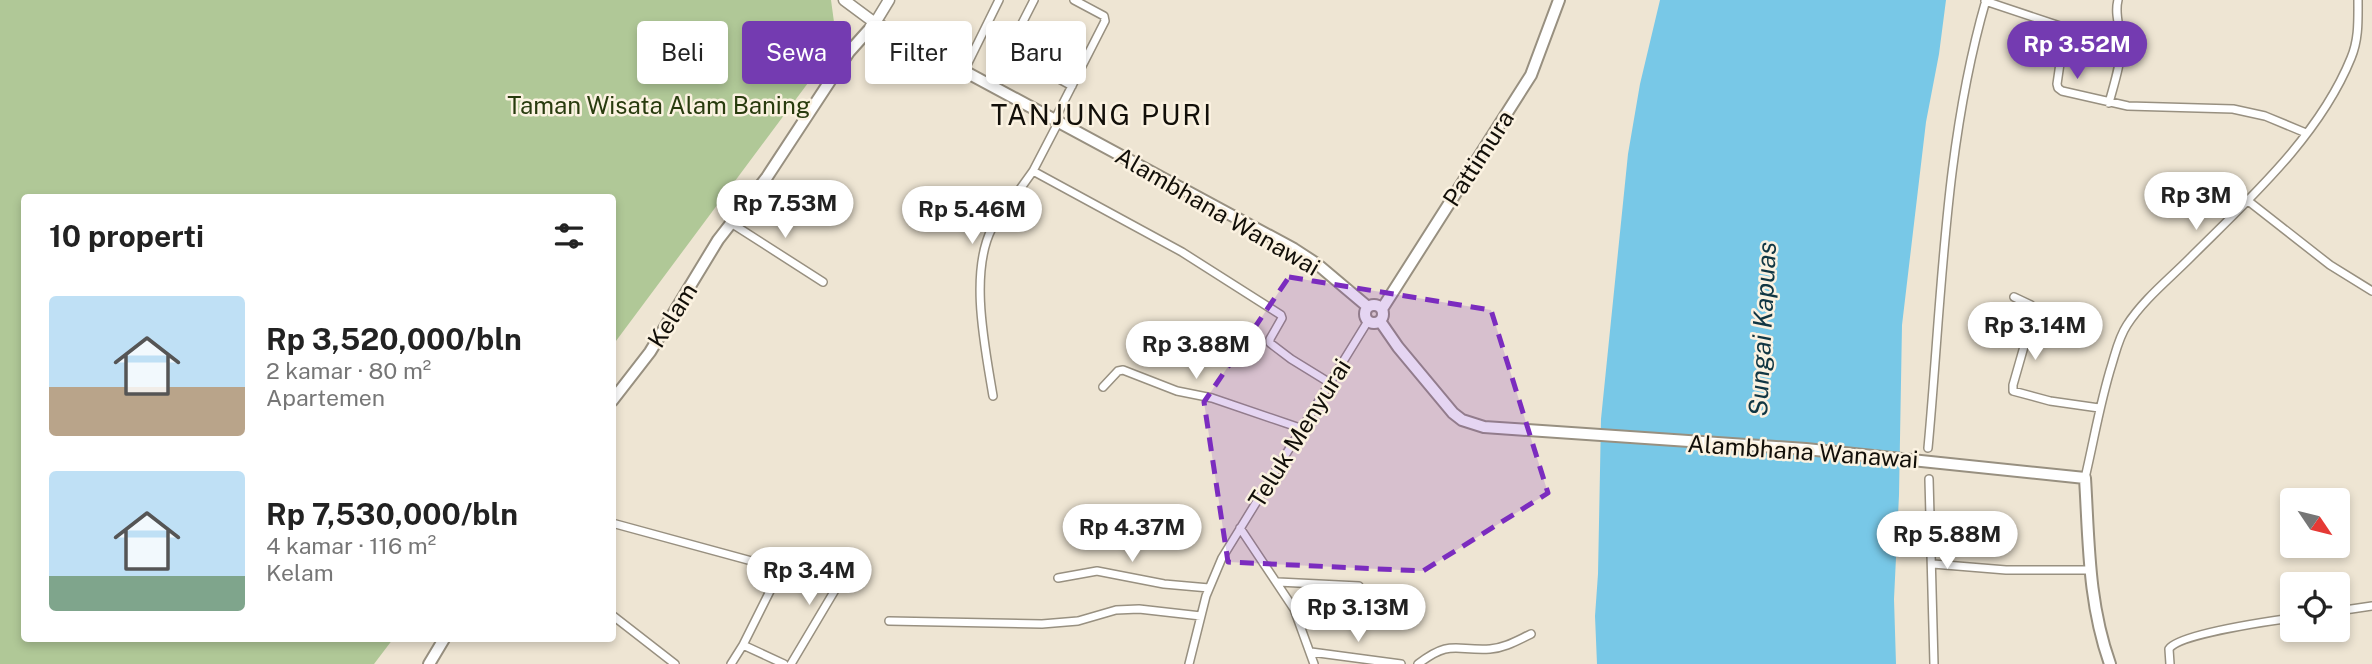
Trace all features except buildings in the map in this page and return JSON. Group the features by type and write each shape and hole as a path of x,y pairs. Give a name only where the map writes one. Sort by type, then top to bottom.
{"main road":[{"name":"Pattimura","path":"1381,315 1490,136 1526,83 1539,57 1559,0"},
{"name":"Kelam","path":"616,396 650,352 731,223 767,177 849,52 865,34"},
{"name":"Alambhana Wanawai","path":"972,75 1294,249 1317,264 1367,307"},
{"path":"1377,305 1381,315 1374,323 1368,321 1365,313 1367,307 1377,305"},
{"name":"Alambhana Wanawai","path":"1381,315 1398,347 1453,413 1462,420 1484,428 1806,449 2085,478"},
{"path":"2085,478 2089,570 2099,633 2110,664"},
{"path":"429,664 442,642"}],"street":[{"name":"Alambhana Wanawai","path":"844,0 872,21"},
{"path":"876,21 889,0"},
{"path":"972,55 999,0"},
{"path":"1034,0 1009,49 1010,52 1072,86"},
{"path":"993,396 984,332 981,292 983,263 992,228 1033,172 1106,18 1074,0"},
{"path":"2109,103 2120,64 2121,44 2116,7 2118,0"},
{"path":"2085,478 2099,408 2125,327 2160,287 2247,200 2306,133 2333,93 2352,57 2358,25 2358,0"},
{"path":"1928,448 1954,158 1965,85 1986,1 2060,26 2064,36 2057,88 2067,93 2109,103 2233,109 2265,116 2306,133"},
{"path":"1033,172 1182,252 1281,316 1270,343 1330,383"},
{"path":"2247,200 2330,265 2372,291"},
{"path":"731,223 823,282"},
{"path":"2014,297 2031,305 2033,315 2013,391 2049,401 2099,408"},
{"name":"Teluk Menyurai","path":"1189,664 1209,588 1222,558 1368,321"},
{"path":"1103,387 1123,370 1177,391 1212,398 1303,429"},
{"path":"1929,479 1934,664"},
{"path":"616,524 838,585 791,664"},
{"path":"1240,528 1278,582 1300,621 1314,664"},
{"path":"1933,564 2006,570 2089,570"},
{"path":"731,664 781,569"},
{"path":"1058,578 1097,571 1164,584 1209,588"},
{"path":"1278,582 1359,586"},
{"path":"2350,609 2372,606"},
{"path":"889,621 1042,624 1079,621 1116,610 1139,609 1201,616"},
{"path":"616,618 674,664"},
{"path":"2170,664 2169,649 2175,642 2220,630 2280,620"},
{"path":"1418,664 1450,646 1488,649 1511,644 1531,634"},
{"path":"743,645 784,664"},
{"path":"1311,652 1401,664"}],"highlighted area":[{"path":"1289,277 1491,310 1548,493 1423,571 1228,562 1204,402"}],"green space":[{"name":"Taman Wisata Alam Baning","path":"0,0 831,0 834,21 742,21 742,84 807,84 616,341 616,194 21,194 21,642 391,642 374,664 0,664"}],"water":[{"name":"Sungai Kapuas","path":"1660,0 1946,0 1926,122 1902,325 1894,599 1896,664 1597,664 1595,616 1601,419 1628,154 1640,84"}],"district":[{"name":"TANJUNG PURI","path":"1102,114"}]}
